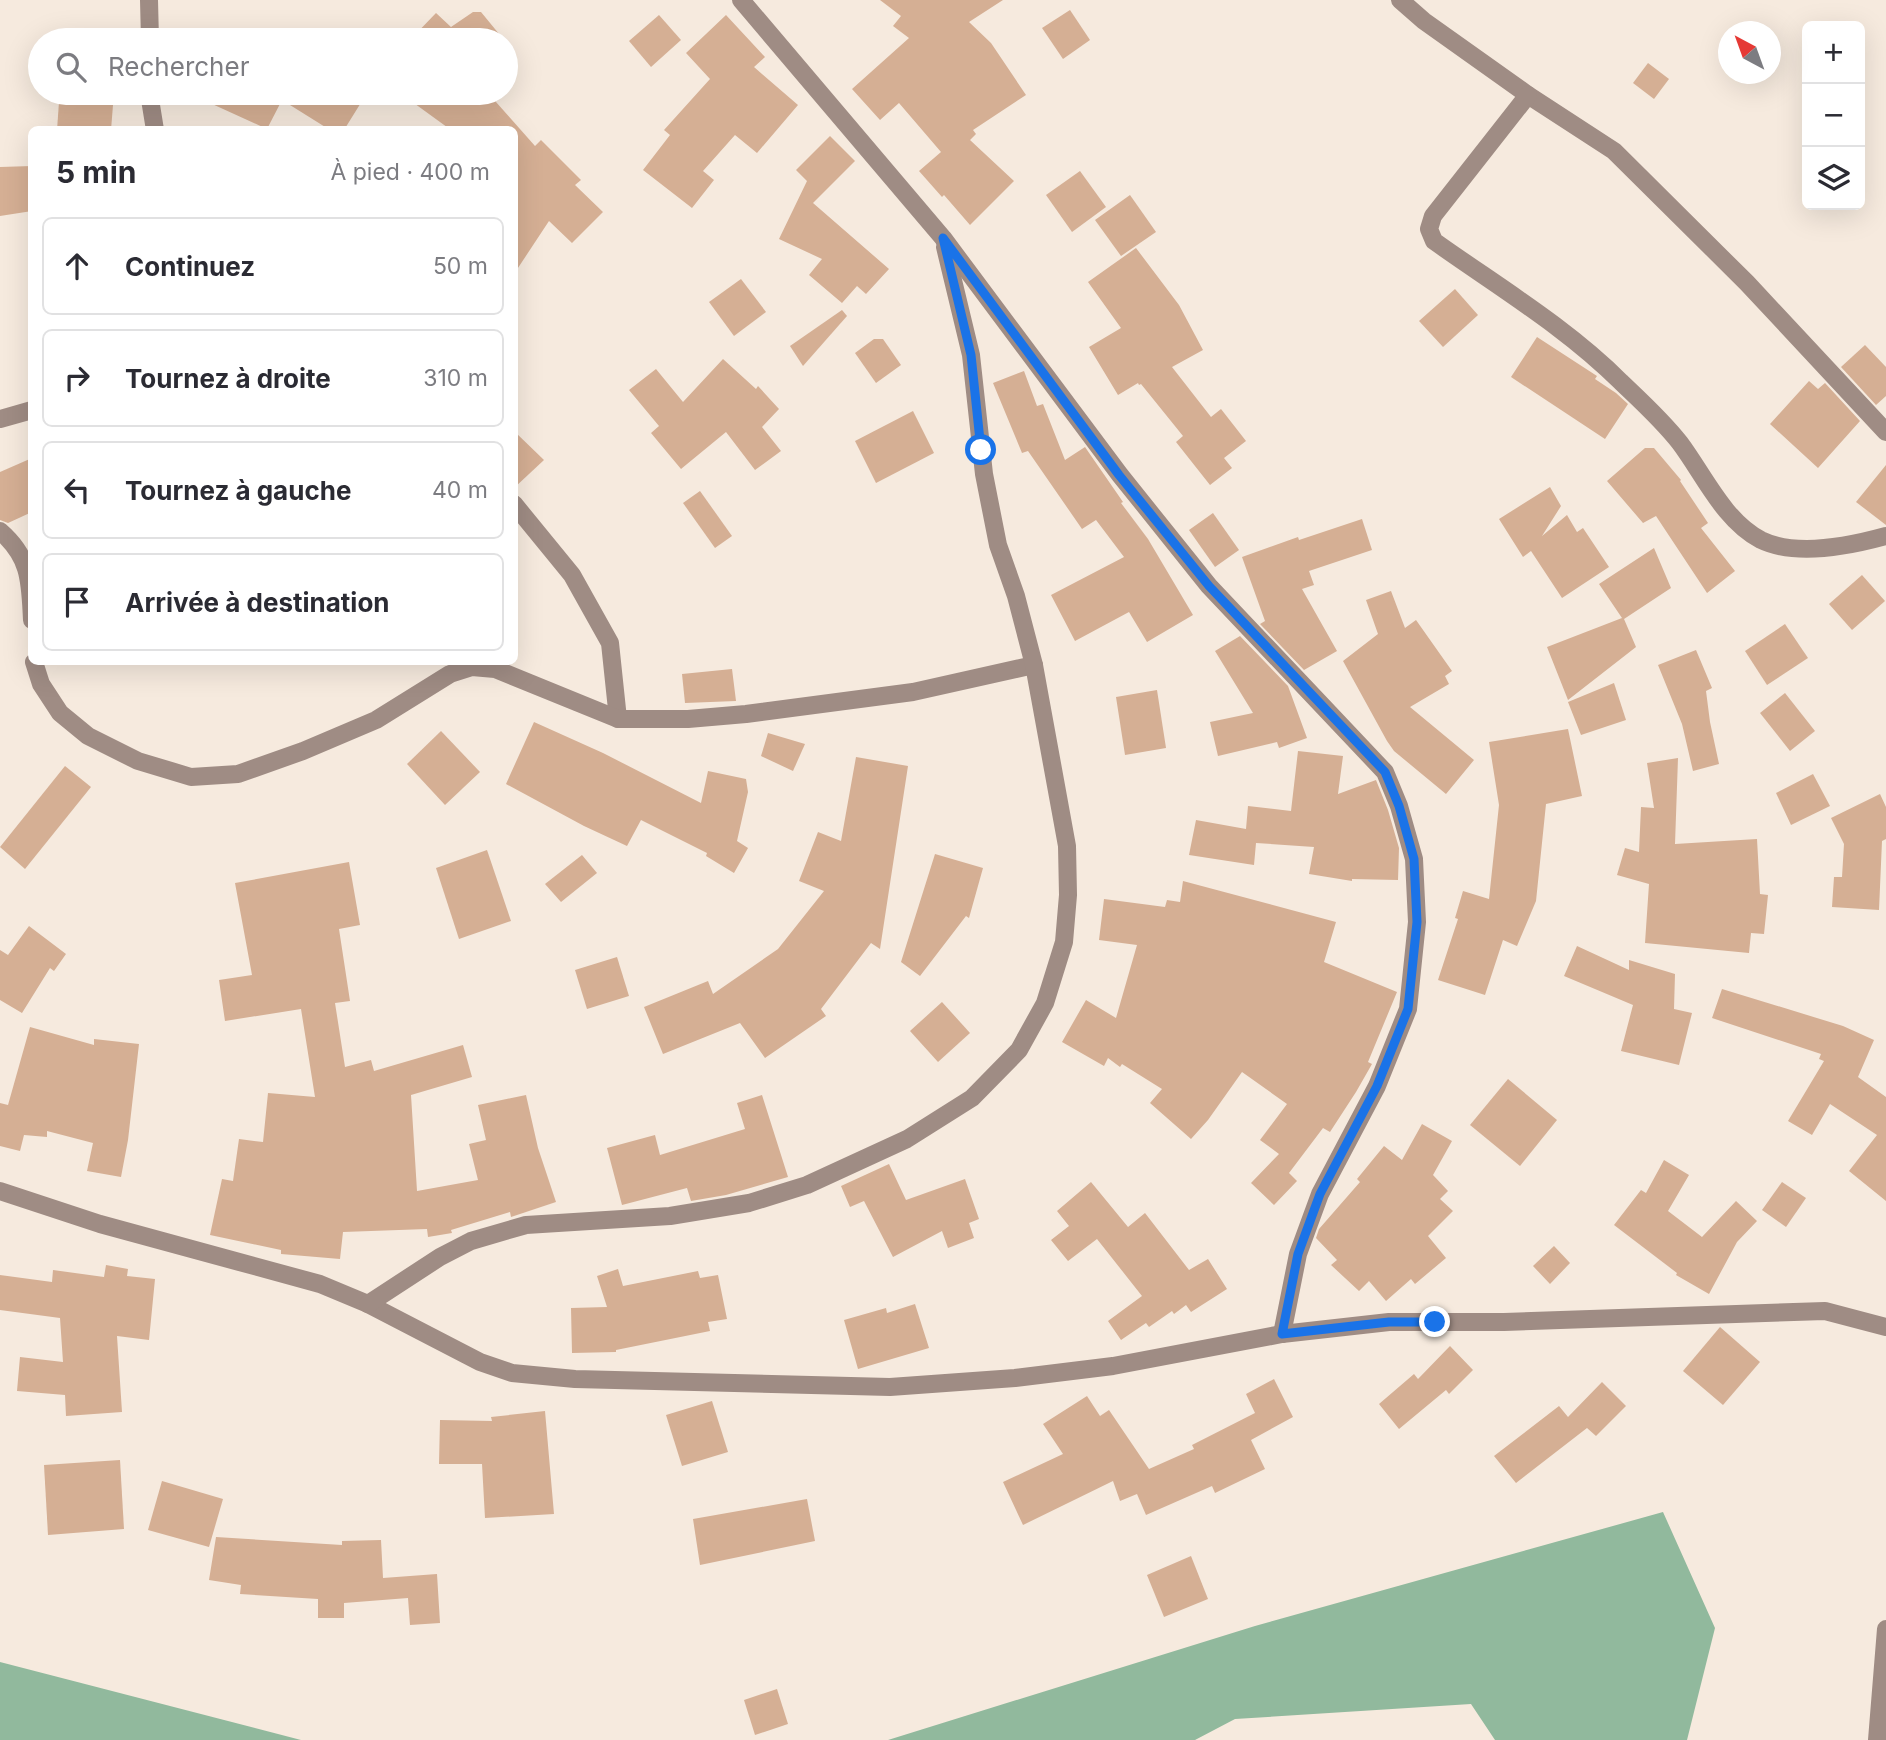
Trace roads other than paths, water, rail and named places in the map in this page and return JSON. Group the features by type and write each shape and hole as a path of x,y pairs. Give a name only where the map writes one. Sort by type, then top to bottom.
{"street":[{"path":"149,0 150,28"},
{"path":"741,0 943,238 1119,475 1209,586 1385,772 1399,806 1414,859 1416,880 1417,922 1408,1009 1377,1086 1320,1194 1298,1254 1282,1334"},
{"path":"1400,0 1424,21 1528,95 1614,151 1746,283 1886,432"},
{"path":"1528,95 1433,216 1429,229 1434,241 1566,335 1618,379 1678,441 1740,526 1762,541 1797,550 1862,543 1886,536"},
{"path":"151,105 154,126"},
{"path":"368,1304 440,1257 471,1241 526,1225 670,1216 749,1203 807,1185 907,1139 972,1098 1019,1050 1045,1003 1064,942 1068,895 1067,846 1034,665 1016,596 998,545 984,474 971,355 943,238"},
{"path":"0,419 28,411"},
{"path":"518,509 572,575 610,643 618,719"},
{"path":"0,531 13,542 28,573"},
{"path":"35,665 41,684 60,713 88,736 138,761 191,777 238,774 303,751 376,720 450,674 472,667 495,669 618,719 688,719 746,715 913,692 1034,665"},
{"path":"0,1191 100,1224 320,1284 368,1304 480,1362 512,1373 575,1379 890,1387 1015,1378 1113,1366 1282,1334 1389,1322 1504,1322 1825,1311 1886,1327"},
{"path":"1877,1740 1886,1629"}]}
